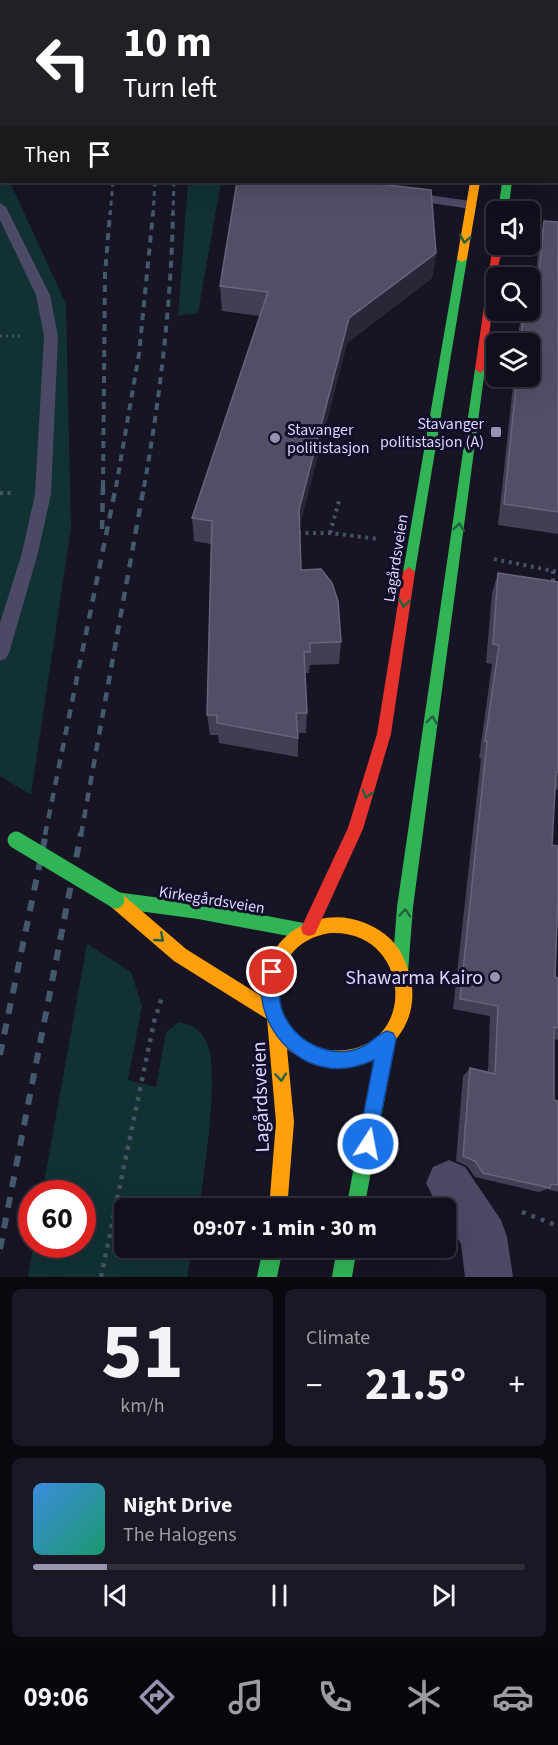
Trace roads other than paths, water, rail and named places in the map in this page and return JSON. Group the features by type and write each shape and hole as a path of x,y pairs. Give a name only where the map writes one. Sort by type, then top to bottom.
{"main road":[{"name":"Lagårdsveien","path":"306,929 355,830 384,734 413,545 475,183"},
{"path":"504,201 507,183"},
{"path":"357,1198 387,1039 399,1019 404,995 400,972 405,907 496,255"},
{"name":"Kirkegårdsveien","path":"12,838 116,900 180,955 275,1016"},
{"name":"Kirkegårdsveien","path":"116,900 306,929"},
{"path":"387,1039 368,1054 346,1060 323,1059 295,1044 275,1016 270,996 274,965 290,941 306,929 330,923 348,924 369,932 387,948 400,972"},
{"name":"Lagårdsveien","path":"275,1016 285,1122 279,1198"},
{"path":"267,1277 271,1258"},
{"path":"342,1277 345,1258"}],"street":[{"path":"449,1183 484,1237 489,1277"}],"lane":[{"path":"393,195 471,205"},
{"path":"0,207 44,295 51,336 44,494 30,553 0,653"}],"railway":[{"path":"110,215 113,183"},
{"path":"153,215 155,183"},
{"path":"173,215 174,183"},
{"path":"103,487 105,274 110,213"},
{"path":"116,487 139,354 153,213"},
{"path":"144,487 164,351 173,213"},
{"path":"102,529 103,486"},
{"path":"45,835 116,486"},
{"path":"81,835 144,486"},
{"path":"0,1055 46,833"},
{"path":"0,1249 81,833"}],"place":[{"name":"Stavanger politistasjon (A)","path":"496,432"},
{"name":"Stavanger politistasjon","path":"275,438"},
{"name":"Shawarma Kairo","path":"495,977"}]}
